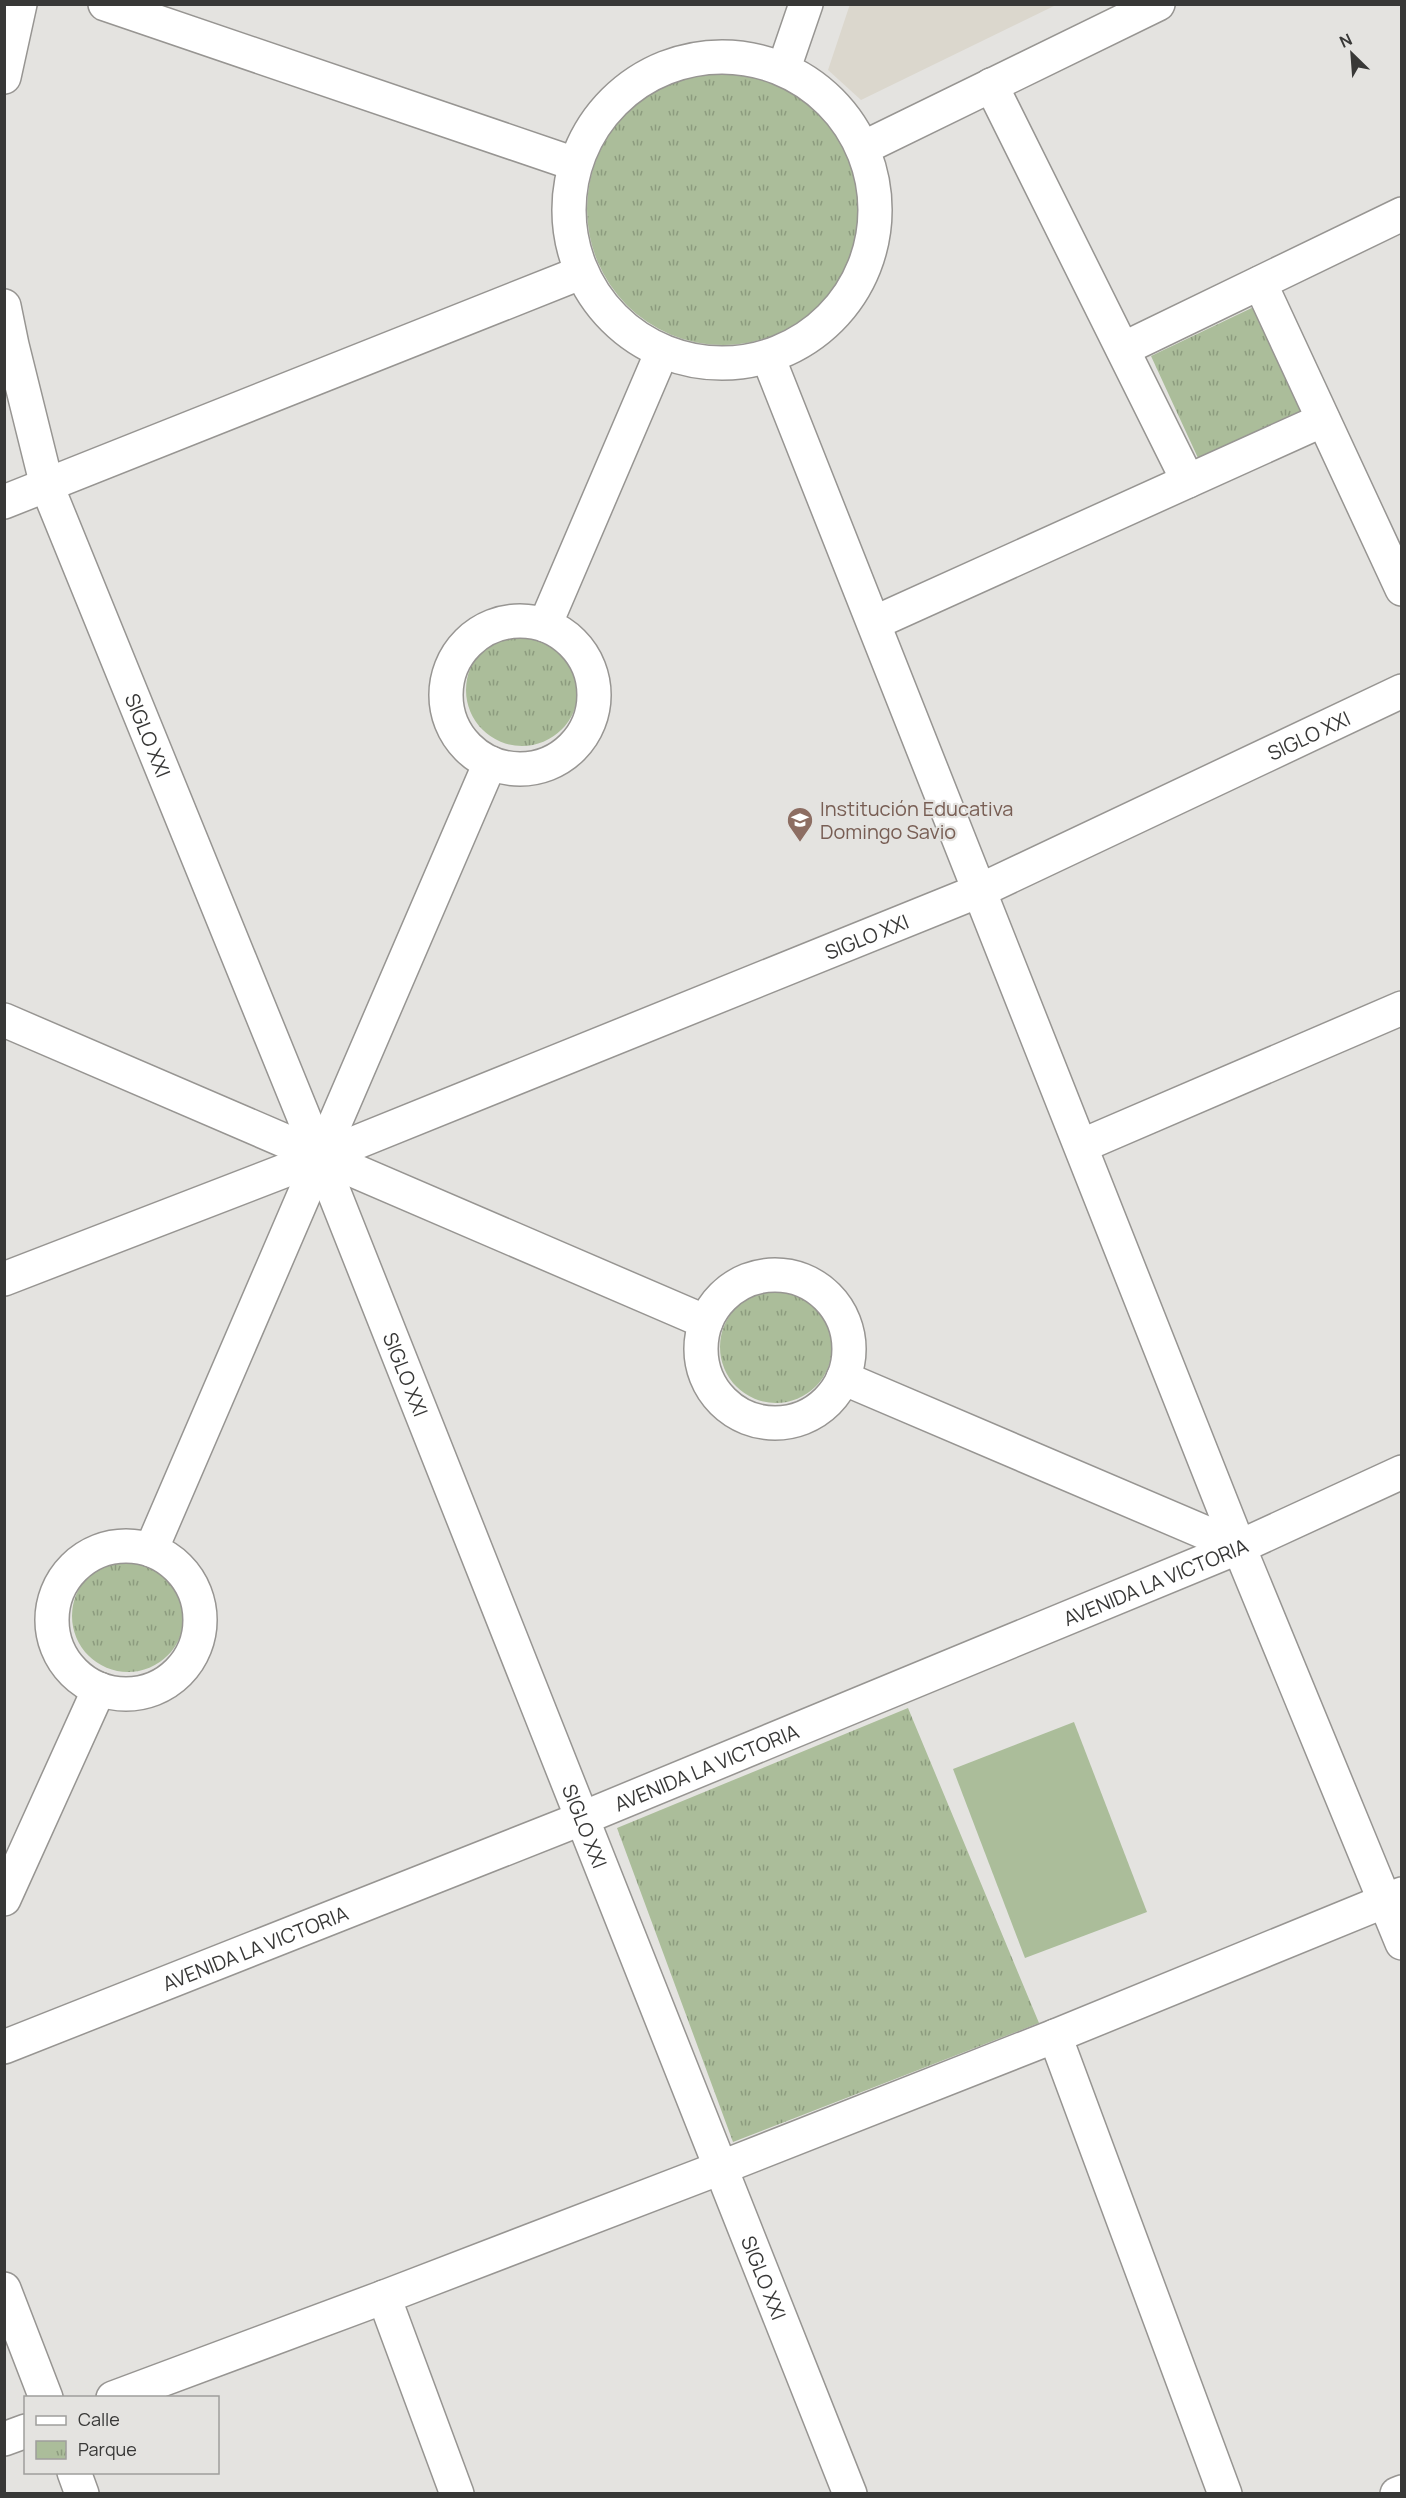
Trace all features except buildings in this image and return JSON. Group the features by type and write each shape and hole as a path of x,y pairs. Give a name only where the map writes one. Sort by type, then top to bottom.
{"street":[{"path":"4,76 20,4"},
{"path":"105,4 575,164"},
{"path":"784,68 806,4"},
{"path":"863,148 1158,4"},
{"path":"712,57 754,59 784,68 812,85 827,98 853,129 871,165 875,206 868,255 845,299 831,314 817,328 768,357 740,363 698,362 661,354 639,340 618,322 580,273 570,228 569,200 575,164 597,120 631,86 670,65 712,57"},
{"path":"991,85 1188,481"},
{"path":"1122,350 1401,214"},
{"path":"4,502 580,273"},
{"path":"1260,283 1401,589"},
{"name":"SIGLO XXI","path":"4,306 46,486 320,1157 850,2493"},
{"path":"545,625 661,354"},
{"path":"768,357 981,890 1239,1547 1393,1898 1401,1943"},
{"path":"874,623 1323,420"},
{"path":"525,621 545,625 562,633 577,647 588,664 593,682 594,702 590,721 580,739 566,753 548,763 529,768 510,768 490,763 473,752 459,736 450,718 446,698 448,678 456,658 468,642 485,629 504,622 525,621"},
{"name":"SIGLO XXI","path":"4,1279 320,1157 981,890 1401,691"},
{"path":"151,1550 490,763"},
{"path":"1081,1146 1401,1008"},
{"path":"4,1020 706,1322"},
{"path":"773,1275 794,1278 813,1286 830,1299 842,1316 849,1337 849,1358 843,1378 833,1395 820,1408 802,1418 784,1423 746,1418 716,1395 707,1378 701,1350 706,1322 717,1303 733,1289 752,1279 773,1275"},
{"path":"843,1378 1239,1547"},
{"name":"AVENIDA LA VICTORIA","path":"4,2047 584,1818 1239,1547 1401,1472"},
{"path":"130,1546 151,1550 169,1559 183,1572 194,1588 200,1607 200,1626 196,1645 187,1663 173,1677 157,1687 138,1693 118,1694 99,1689 81,1679 67,1664 57,1646 52,1625 54,1605 61,1585 73,1568 90,1556 109,1548 130,1546"},
{"path":"4,1899 99,1689"},
{"path":"116,2396 384,2297 720,2168 1055,2036 1393,1898"},
{"path":"1055,2036 1225,2493"},
{"path":"4,2289 46,2396"},
{"path":"384,2297 457,2493"},
{"path":"4,2439 24,2432"},
{"path":"75,2474 82,2493"}],"shaded area":[{"path":"850,4 1056,5 861,100 828,70"}],"green space":[{"path":"723,73 762,79 787,89 819,113 836,134 848,157 856,183 859,209 853,248 843,273 819,305 798,322 775,334 749,342 723,345 684,339 659,329 627,305 610,284 598,261 590,235 587,209 593,170 603,145 627,113 648,96 671,84 697,76"},
{"path":"1260,304 1305,409 1198,458 1151,356"},
{"path":"522,634 543,639 561,651 573,669 578,690 573,711 561,729 543,741 522,746 501,741 483,729 471,711 466,690 471,669 483,651 501,639"},
{"path":"776,1291 797,1295 815,1308 828,1326 832,1347 828,1368 815,1386 797,1399 776,1403 755,1399 737,1386 724,1368 720,1347 724,1326 737,1308 755,1295"},
{"path":"128,1560 149,1565 167,1577 179,1595 184,1616 179,1637 167,1655 149,1667 128,1672 107,1667 89,1655 77,1637 72,1616 77,1595 89,1577 107,1565"},
{"path":"908,1708 1039,2023 733,2142 617,1828"},
{"path":"1074,1722 1147,1912 1025,1958 953,1769"}],"place":[{"name":"Institución Educativa Domingo Savio","path":"800,843"}]}
